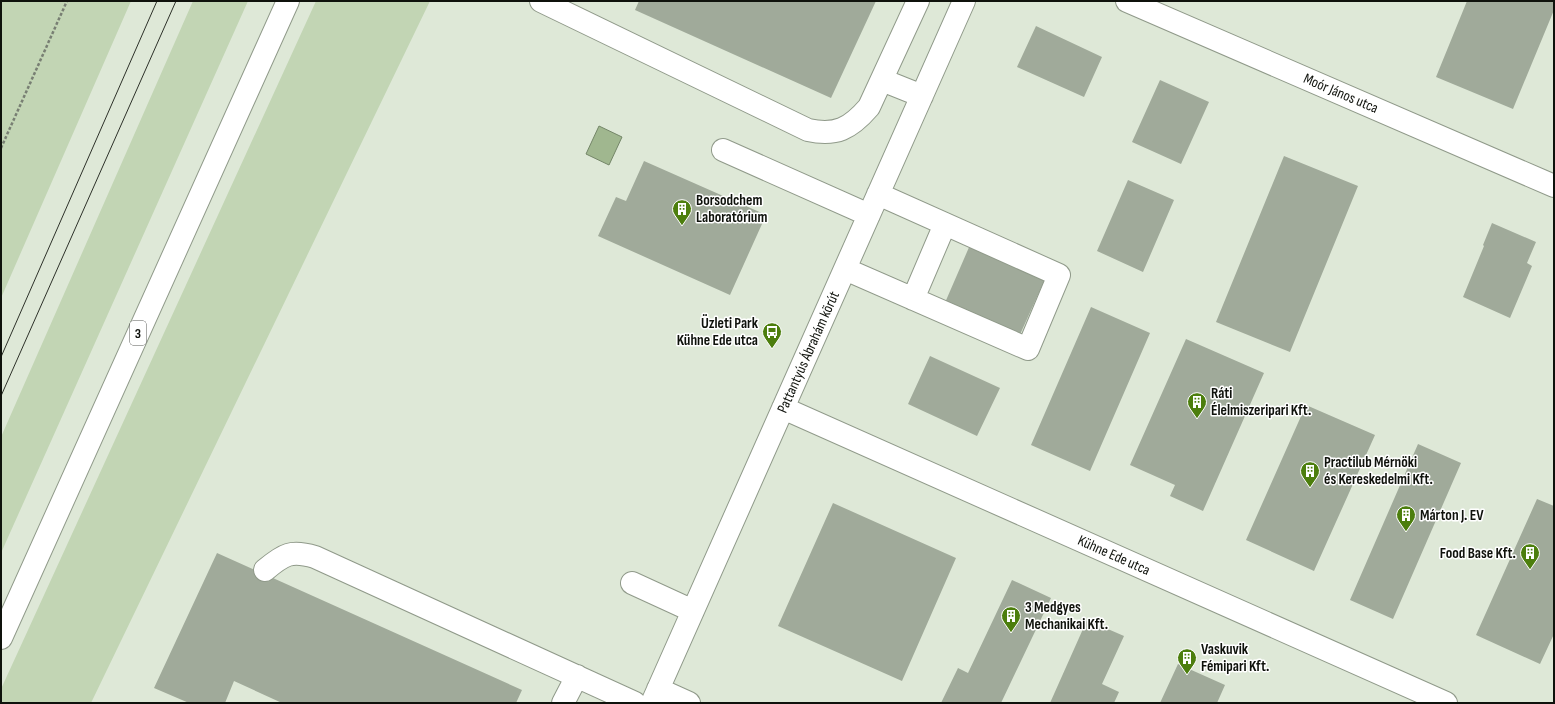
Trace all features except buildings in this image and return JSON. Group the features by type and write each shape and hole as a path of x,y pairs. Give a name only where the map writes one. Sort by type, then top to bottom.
{"street":[{"name":"3","path":"1,638 288,1"},
{"path":"541,1 808,130 826,134 857,121 869,107 918,1"},
{"name":"Pattantyús Ábrahám körút","path":"655,696 964,1"},
{"name":"Moór János utca","path":"1127,1 1554,186"},
{"path":"882,80 922,96"},
{"path":"723,150 869,215"},
{"path":"844,270 1028,349 1059,275 878,194"},
{"path":"913,299 944,224"},
{"name":"Kühne Ede utca","path":"783,408 1446,703"},
{"path":"265,570 285,556 299,553 315,557 635,703"},
{"path":"632,583 693,611"},
{"path":"563,703 577,676"},
{"path":"655,696 689,703"}],"path":[{"path":"1,148 67,1"}],"shaded area":[{"path":"1,1 131,1 1,298"},
{"path":"193,1 248,1 1,553 1,437"},
{"path":"316,1 430,1 91,703 1,703 1,689"},
{"path":"599,126 622,137 609,165 586,154"}],"tram line":[{"path":"1,357 157,1"},
{"path":"1,396 176,1"}],"place":[{"name":"Borsodchem Laboratórium","path":"682,226"},
{"name":"Üzleti Park Kühne Ede utca","path":"772,349"},
{"name":"Ráti Élelmiszeripari Kft.","path":"1197,419"},
{"name":"Practilub Mérnöki és Kereskedelmi Kft.","path":"1310,488"},
{"name":"Márton J. EV","path":"1406,532"},
{"name":"Food Base Kft.","path":"1530,570"},
{"name":"3 Medgyes Mechanikai Kft.","path":"1011,633"},
{"name":"Vaskuvik Fémipari Kft.","path":"1187,675"}]}
